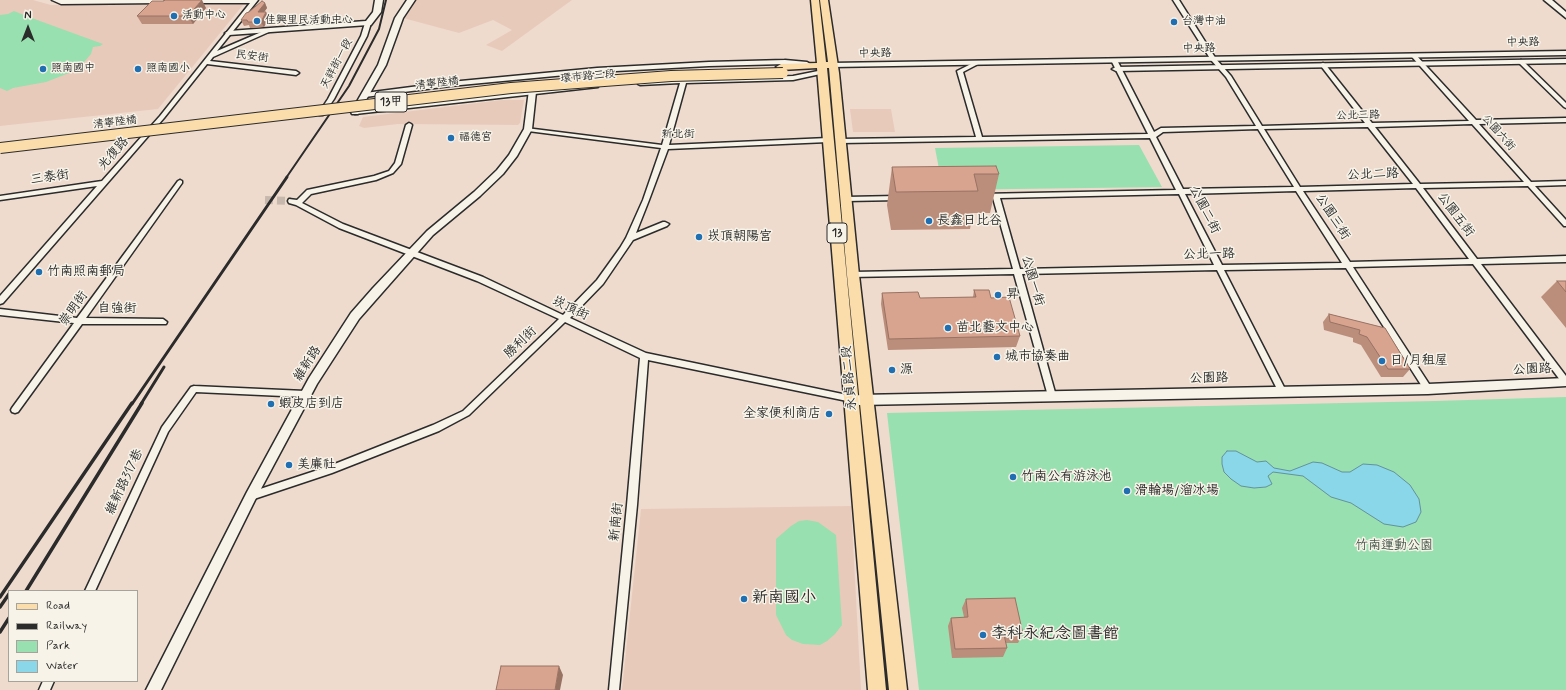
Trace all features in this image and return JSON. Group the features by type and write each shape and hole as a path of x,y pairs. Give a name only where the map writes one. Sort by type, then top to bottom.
{"main road":[{"name":"13","path":"815,0 828,69"},
{"name":"13","path":"824,0 828,69"},
{"name":"13甲","path":"782,70 828,69"},
{"name":"永貞路二段","path":"828,69 834,140 837,234 898,690"},
{"name":"清寧陸橋","path":"0,142 503,84 650,71 782,70"},
{"name":"清寧陸橋","path":"0,148 512,88 671,76 782,70"},
{"name":"永貞路二段","path":"834,140 846,199 850,234 877,690"},
{"path":"837,234 850,234"}],"street":[{"path":"55,0 61,2 170,2"},
{"name":"天祥街一段","path":"320,115 331,98 360,43 368,23 377,12 379,0"},
{"path":"355,112 382,65 396,24 411,0"},
{"name":"公園三街","path":"1176,0 1214,60 1228,76 1299,190 1428,389"},
{"path":"1548,0 1566,16"},
{"path":"185,1 255,1"},
{"name":"光復路","path":"0,300 162,117 255,1"},
{"name":"民安街","path":"228,34 368,23"},
{"path":"208,59 268,31"},
{"name":"中央路","path":"1114,67 1214,60 1566,53"},
{"name":"公園六街","path":"1414,56 1566,224"},
{"name":"民安街","path":"208,59 296,73"},
{"name":"中央路","path":"828,69 977,63 1220,68 1566,61"},
{"name":"環市路三段","path":"366,95 450,84 565,73 710,64 785,62 828,69"},
{"path":"1521,62 1566,106"},
{"path":"977,63 960,71 980,138"},
{"name":"公園五街","path":"1323,66 1418,186 1566,382"},
{"name":"公園二街","path":"1114,67 1153,136 1282,391"},
{"name":"中央路","path":"828,69 960,71 1071,70"},
{"name":"環市路三段","path":"355,112 566,89 684,81 793,78 828,69"},
{"path":"565,73 566,89"},
{"name":"勝利街","path":"251,496 329,470 436,428 466,413 564,319 600,282 623,250 630,238 646,200 665,147 684,81"},
{"name":"維新路","path":"153,690 251,496 305,394 355,316 430,233 477,194 500,172 513,156 528,129 532,92"},
{"name":"公北三路","path":"980,138 1153,136 1161,130 1566,120"},
{"name":"崁頂街","path":"410,126 398,164 391,172 376,178 309,192 294,202 342,226 480,280 644,356 860,400"},
{"name":"新北街","path":"528,129 665,147 834,140 980,138"},
{"name":"崇明街","path":"15,410 180,182"},
{"name":"三泰街","path":"0,198 104,183"},
{"name":"公北二路","path":"976,196 1566,183"},
{"name":"公園一街","path":"996,196 1052,396"},
{"path":"846,199 906,198"},
{"path":"630,238 665,224"},
{"name":"公北一路","path":"853,275 1349,265 1566,258"},
{"name":"自強街","path":"0,312 80,321 163,322"},
{"name":"新南街","path":"614,690 632,505 644,356"},
{"name":"公園路","path":"860,400 1428,389 1566,382"},
{"name":"維新路317巷","path":"90,590 165,430 194,389 305,394"}],"shaded area":[{"name":"照南國小","path":"0,0 33,0 51,5 243,5 158,109 0,126"},
{"path":"416,0 572,0 502,51 486,45 512,30 493,20 459,33 403,18"},
{"path":"502,100 524,100 520,123 518,125 398,124 364,128 359,126 363,117"},
{"path":"850,109 891,109 895,132 853,132"},
{"name":"新南國小","path":"851,506 861,690 622,690 641,509"}],"green space":[{"name":"照南國中","path":"14,11 103,44 93,47 91,54 85,61 69,73 46,82 13,88 7,91 0,88 0,15 8,14"},
{"path":"1139,145 1162,187 943,190 935,148"},
{"name":"竹南運動公園","path":"1566,397 1566,690 919,690 887,413"},
{"path":"807,520 818,522 836,535 842,625 835,634 820,645 803,644 792,640 786,635 776,615 776,539 799,521"}],"water":[{"path":"1227,451 1236,451 1257,462 1266,461 1274,468 1290,471 1313,462 1322,463 1342,472 1350,472 1363,464 1377,465 1394,472 1410,485 1419,499 1421,512 1416,522 1403,527 1384,524 1351,503 1331,497 1303,476 1273,472 1268,476 1272,484 1266,487 1254,488 1241,486 1224,472 1222,457"}],"building":[{"path":"202,0 188,16 137,16 152,1"},
{"path":"262,1 265,3 258,12 266,12 261,22 248,22 247,20 241,20 246,13"},
{"path":"996,166 999,174 974,174 978,191 896,192 892,167"},
{"path":"1557,281 1566,281 1566,292"},
{"name":"苗北藝文中心","path":"974,290 989,290 991,298 1009,297 1020,336 889,339 882,293 918,292 920,298 976,297"},
{"path":"1329,314 1385,328 1410,369 1388,369 1367,337 1359,334 1360,330 1330,322"},
{"name":"李科永紀念圖書館","path":"1015,598 1023,634 1004,635 1007,648 955,649 951,618 968,617 966,599"},
{"path":"501,666 559,666 555,690 496,690"}],"tunnel":[{"path":"265,200 291,201"}],"railway":[{"path":"286,178 349,86 379,29 386,0"},
{"path":"132,404 287,177"},
{"path":"141,404 164,367"},
{"path":"0,597 132,403"},
{"path":"27,590 142,403"},
{"path":"0,607 8,595"},
{"path":"0,632 8,620"}],"place":[{"name":"活動中心","path":"174,16"},
{"name":"佳興里民活動中心","path":"257,21"},
{"name":"台灣中油","path":"1174,22"},
{"name":"照南國中","path":"43,69"},
{"name":"照南國小","path":"138,69"},
{"name":"福德宮","path":"451,138"},
{"name":"長鑫日比谷","path":"929,221"},
{"name":"崁頂朝陽宮","path":"699,237"},
{"name":"竹南照南郵局","path":"39,272"},
{"name":"昇","path":"998,295"},
{"name":"苗北藝文中心","path":"948,328"},
{"name":"城市協奏曲","path":"997,357"},
{"name":"日/月租屋","path":"1382,361"},
{"name":"源","path":"892,370"},
{"name":"蝦皮店到店","path":"271,404"},
{"name":"全家便利商店","path":"829,414"},
{"name":"美廉社","path":"289,465"},
{"name":"竹南公有游泳池","path":"1013,477"},
{"name":"滑輪場/溜冰場","path":"1127,491"},
{"name":"新南國小","path":"744,599"},
{"name":"李科永紀念圖書館","path":"983,635"}]}
